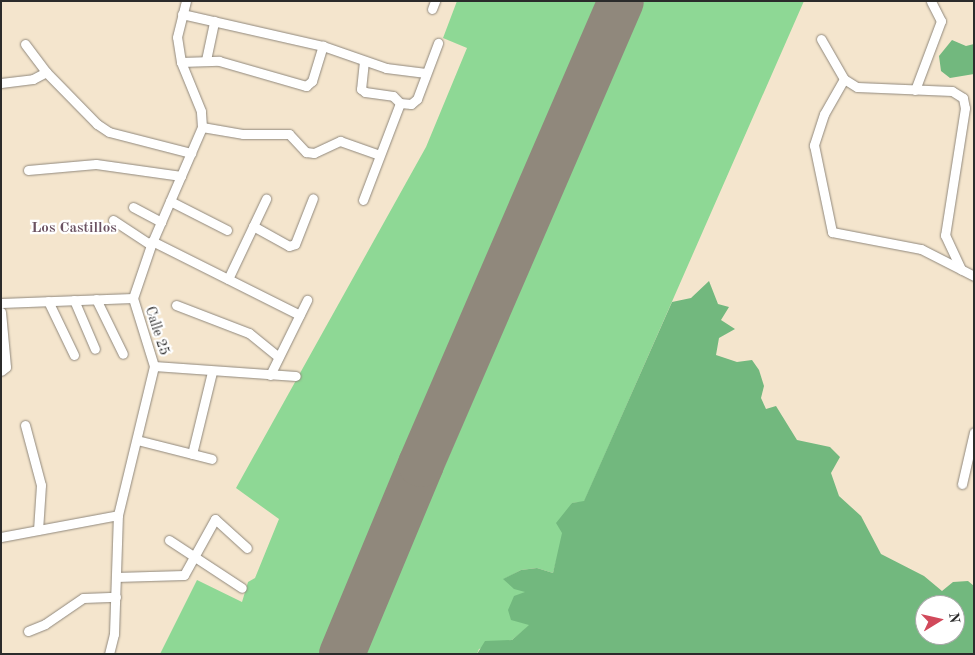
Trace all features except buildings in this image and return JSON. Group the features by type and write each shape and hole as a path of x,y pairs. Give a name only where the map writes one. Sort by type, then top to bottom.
{"street":[{"path":"186,1 177,37 181,62 201,111 202,126 243,134 289,134 306,152 314,153 340,140 380,155"},
{"path":"915,90 941,21 931,1"},
{"path":"182,14 323,46 386,68 426,73"},
{"path":"206,60 214,21"},
{"path":"821,39 844,79 857,87 952,91 963,98 965,108 945,235 961,270"},
{"path":"364,61 361,89 365,92 393,96 400,103 414,102 438,43"},
{"path":"25,44 46,72 97,124 109,132 191,153"},
{"path":"181,62 219,61 306,86 312,81 323,46"},
{"path":"1,83 14,84 46,72"},
{"path":"844,79 824,114 814,145 832,232 922,248 974,276"},
{"path":"363,200 400,103"},
{"name":"Calle 25","path":"110,654 116,597 118,515 154,366 133,298 151,243 202,126"},
{"path":"28,170 96,164 181,176"},
{"path":"228,279 266,198"},
{"path":"253,226 289,246 295,244 313,198"},
{"path":"170,201 227,230"},
{"path":"133,207 161,222"},
{"path":"112,220 151,243 300,315"},
{"path":"1,303 133,298"},
{"path":"96,299 124,354"},
{"path":"74,300 95,349"},
{"path":"270,375 307,300"},
{"path":"48,301 74,355"},
{"path":"176,305 249,333 279,357"},
{"path":"1,312 6,367 1,371"},
{"path":"154,366 212,372 296,376"},
{"path":"192,454 212,372"},
{"path":"25,426 41,485 38,530"},
{"path":"962,484 974,432"},
{"path":"137,440 212,459"},
{"path":"1,538 118,515"},
{"path":"116,577 180,576 216,519 246,548"},
{"path":"169,540 195,555 242,588"},
{"path":"28,631 46,624 83,598 116,597"}],"green space":[{"path":"457,1 605,1 328,654 160,654 197,580 242,602 248,582 255,578 279,519 236,488 426,147 467,48 443,38"},
{"path":"644,1 804,1 584,502 572,503 553,573 537,568 521,570 504,579 526,592 530,625 512,640 479,649 477,654 364,654"},
{"path":"952,40 966,46 974,44 974,74 950,78 941,71 939,56"},
{"path":"709,281 718,304 729,307 721,320 735,329 719,338 716,355 737,362 752,360 759,370 764,386 761,398 766,409 776,406 797,440 830,447 840,457 831,473 839,496 861,516 881,554 924,576 942,591 953,582 968,581 974,586 974,654 477,654 485,641 512,640 529,625 511,620 508,610 514,596 525,592 514,589 503,579 521,570 537,568 553,573 562,533 556,523 572,503 584,501 672,302 691,298"}],"runway":[{"path":"342,654 421,464 621,1"}],"district":[{"name":"Los Castillos","path":"74,229"}]}
